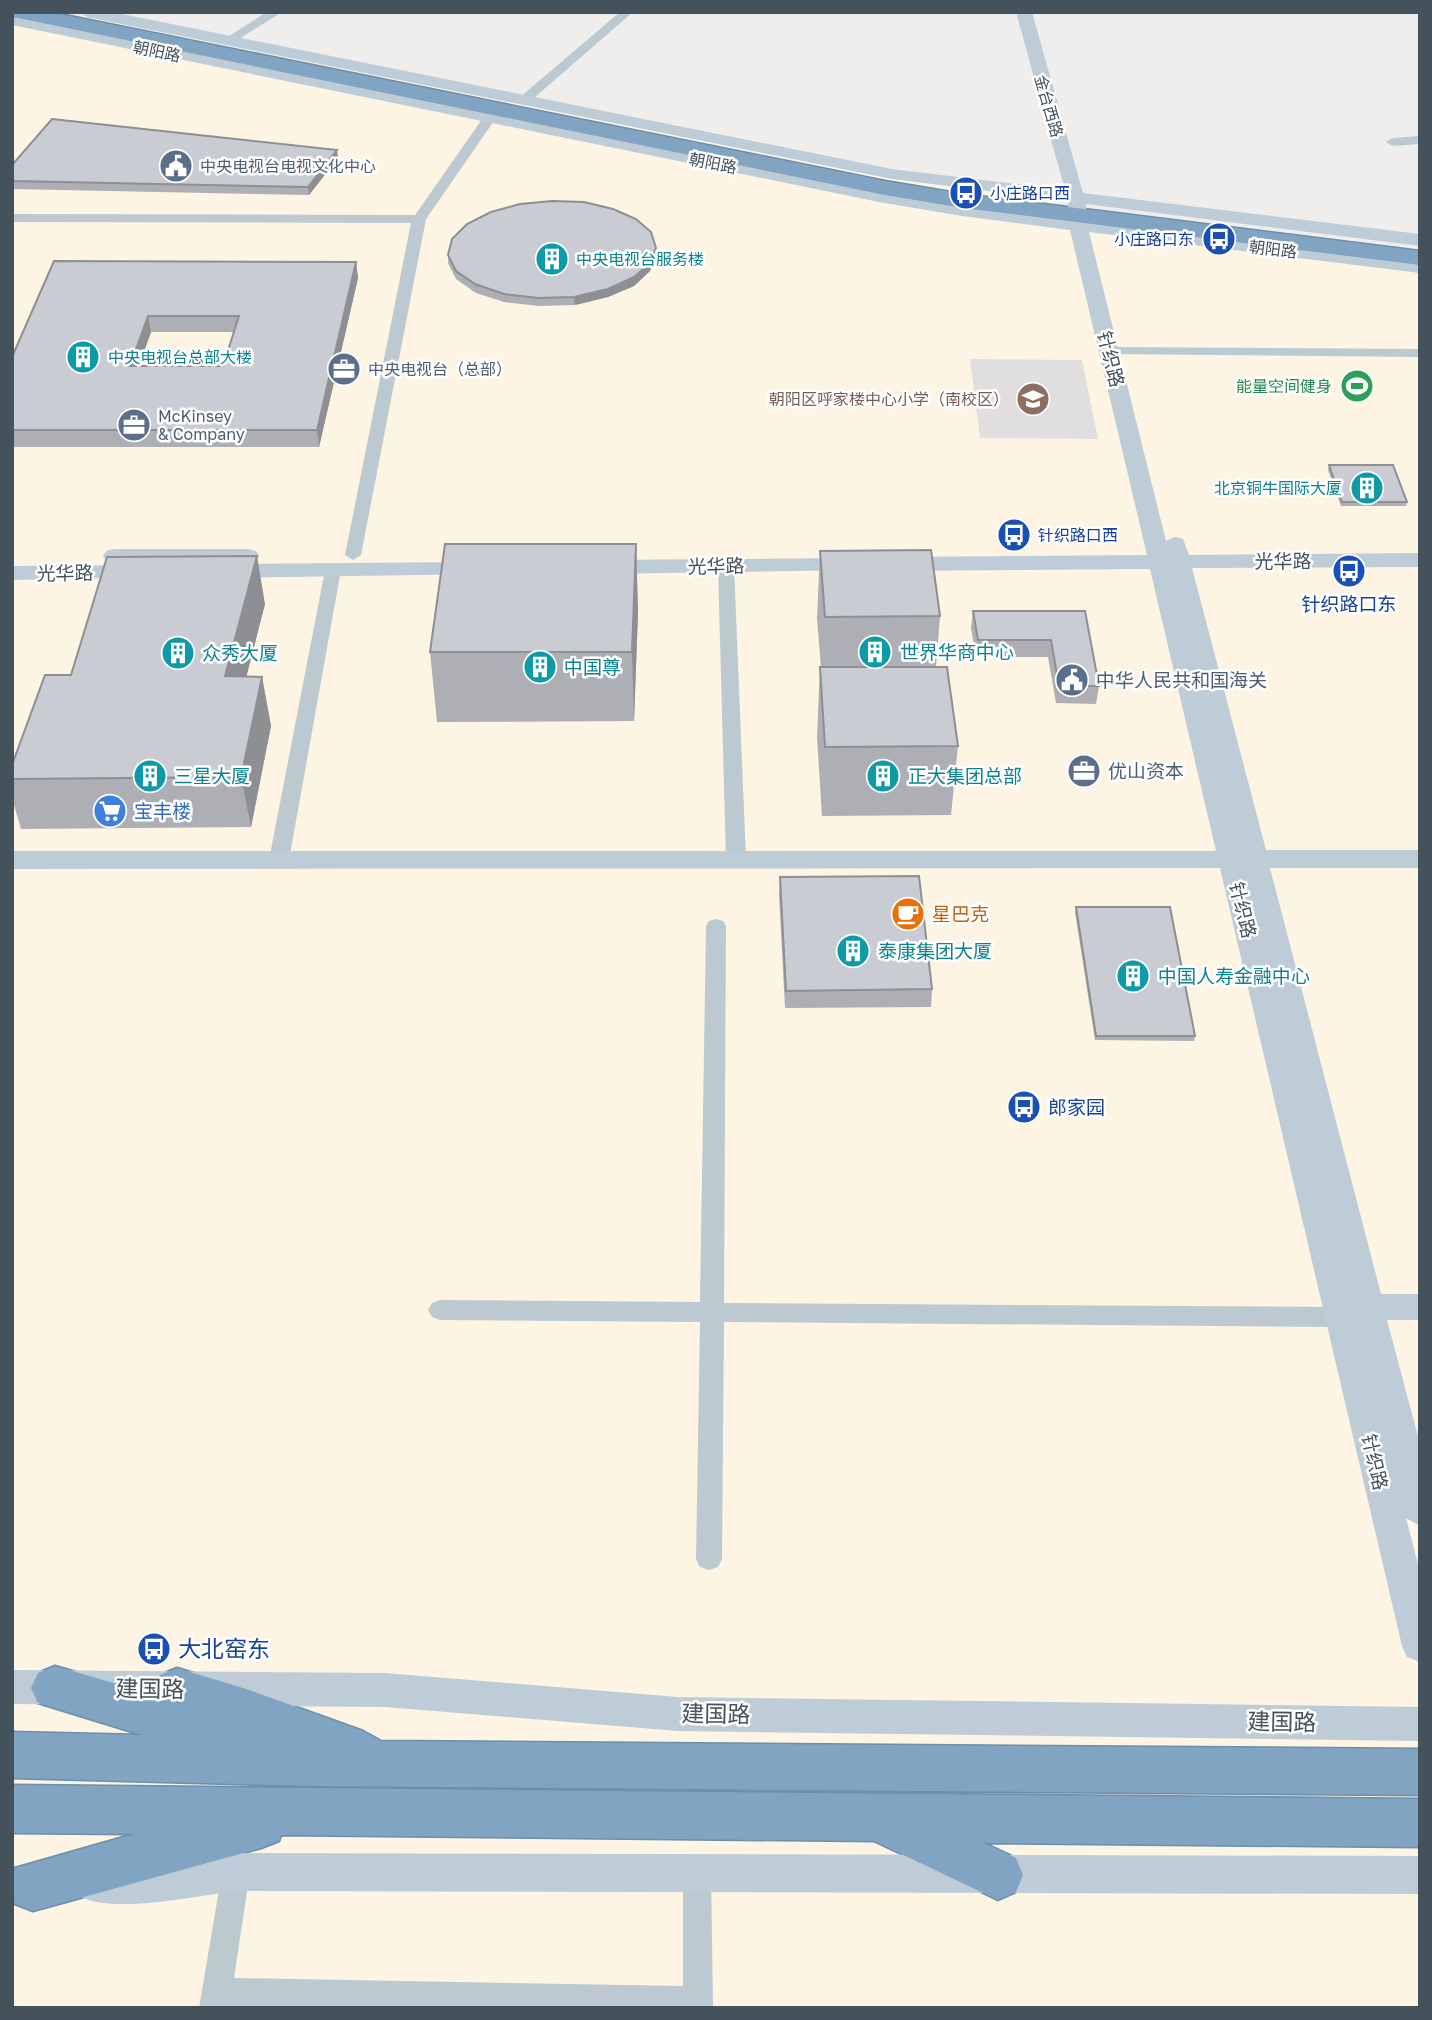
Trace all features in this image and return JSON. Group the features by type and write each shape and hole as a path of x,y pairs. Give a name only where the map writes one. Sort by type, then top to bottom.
{"highway":[{"name":"朝阳路","path":"18,12 885,188 1420,258"},
{"name":"朝阳路","path":"48,12 888,183 1081,215 1420,250"},
{"path":"34,1688 189,1724 315,1763"},
{"path":"177,1690 246,1711 387,1763"},
{"path":"13,1755 315,1763 1420,1772"},
{"path":"12,1809 1420,1823"},
{"path":"23,1887 303,1812"},
{"path":"873,1816 998,1875"}],"street":[{"name":"朝阳路","path":"87,12 892,174 1081,215 1420,267"},
{"path":"227,41 276,12"},
{"path":"523,101 627,12"},
{"name":"金台西路","path":"1024,12 1081,215"},
{"name":"朝阳路","path":"12,20 879,197 1420,240"},
{"path":"353,555 419,219 490,118"},
{"path":"1393,142 1420,140"},
{"name":"针织路","path":"1081,215 1354,1312 1420,1646"},
{"path":"12,218 419,219"},
{"path":"1116,351 1420,353"},
{"name":"光华路","path":"1420,548 1168,556 726,566 582,560 1168,556 1420,560"},
{"name":"光华路","path":"12,557 353,555 493,561 333,570 12,573"},
{"path":"726,566 736,860"},
{"path":"279,860 333,570"},
{"path":"12,860 1420,859"},
{"path":"709,1559 716,926"},
{"path":"440,1310 1354,1312 1420,1307"},
{"name":"针织路","path":"1354,1312 1420,1511"},
{"name":"建国路","path":"34,1688 385,1690 678,1714 1420,1724"},
{"path":"23,1887 165,1882 236,1872 1420,1875"},
{"path":"236,1872 215,2000 698,2004 697,1874"}],"shaded area":[{"path":"12,12 36,12 1078,208 1420,252 1420,2008 12,2008"},
{"name":"朝阳区呼家楼中心小学（南校区）","path":"970,359 1082,360 1098,439 980,438"}],"building":[{"name":"中央电视台电视文化中心","path":"52,119 337,150 308,187 12,181 12,165"},
{"name":"中央电视台服务楼","path":"584,202 613,209 636,219 651,232 656,248 650,263 634,277 608,289 574,297 538,298 504,294 475,284 456,271 448,255 452,239 467,224 491,212 520,204"},
{"name":"中央电视台总部大楼","path":"54,261 356,262 317,430 12,430 12,357","holes":["148,316 239,316 223,366 130,366"]},
{"name":"北京铜牛国际大厦","path":"1329,465 1393,465 1407,502 1342,502"},
{"path":"445,544 636,544 632,652 430,652"},
{"path":"931,550 940,616 825,617 820,551"},
{"path":"257,556 225,676 262,677 241,777 12,779 12,765 45,675 71,675 107,557"},
{"path":"973,611 1085,611 1099,686 1059,686 1051,640 978,640"},
{"path":"820,667 947,667 958,746 825,747"},
{"name":"泰康集团大厦","path":"919,876 932,989 786,991 780,877"},
{"name":"中国人寿金融中心","path":"1076,907 1170,907 1195,1036 1096,1036"}],"place":[{"name":"中央电视台电视文化中心","path":"176,166"},
{"name":"小庄路口西","path":"966,193"},
{"name":"小庄路口东","path":"1219,239"},
{"name":"中央电视台服务楼","path":"552,259"},
{"name":"中央电视台总部大楼","path":"83,357"},
{"name":"中央电视台（总部）","path":"344,369"},
{"name":"能量空间健身","path":"1357,386"},
{"name":"朝阳区呼家楼中心小学（南校区）","path":"1033,399"},
{"name":"McKinsey & Company","path":"134,425"},
{"name":"北京铜牛国际大厦","path":"1367,488"},
{"name":"针织路口西","path":"1014,535"},
{"name":"针织路口东","path":"1349,571"},
{"name":"世界华商中心","path":"875,652"},
{"name":"众秀大厦","path":"178,653"},
{"name":"中国尊","path":"540,667"},
{"name":"中华人民共和国海关","path":"1072,680"},
{"name":"优山资本","path":"1084,771"},
{"name":"三星大厦","path":"150,776"},
{"name":"正大集团总部","path":"883,776"},
{"name":"宝丰楼","path":"110,811"},
{"name":"星巴克","path":"908,914"},
{"name":"泰康集团大厦","path":"853,951"},
{"name":"中国人寿金融中心","path":"1133,976"},
{"name":"郎家园","path":"1024,1107"},
{"name":"大北窑东","path":"154,1649"}]}
